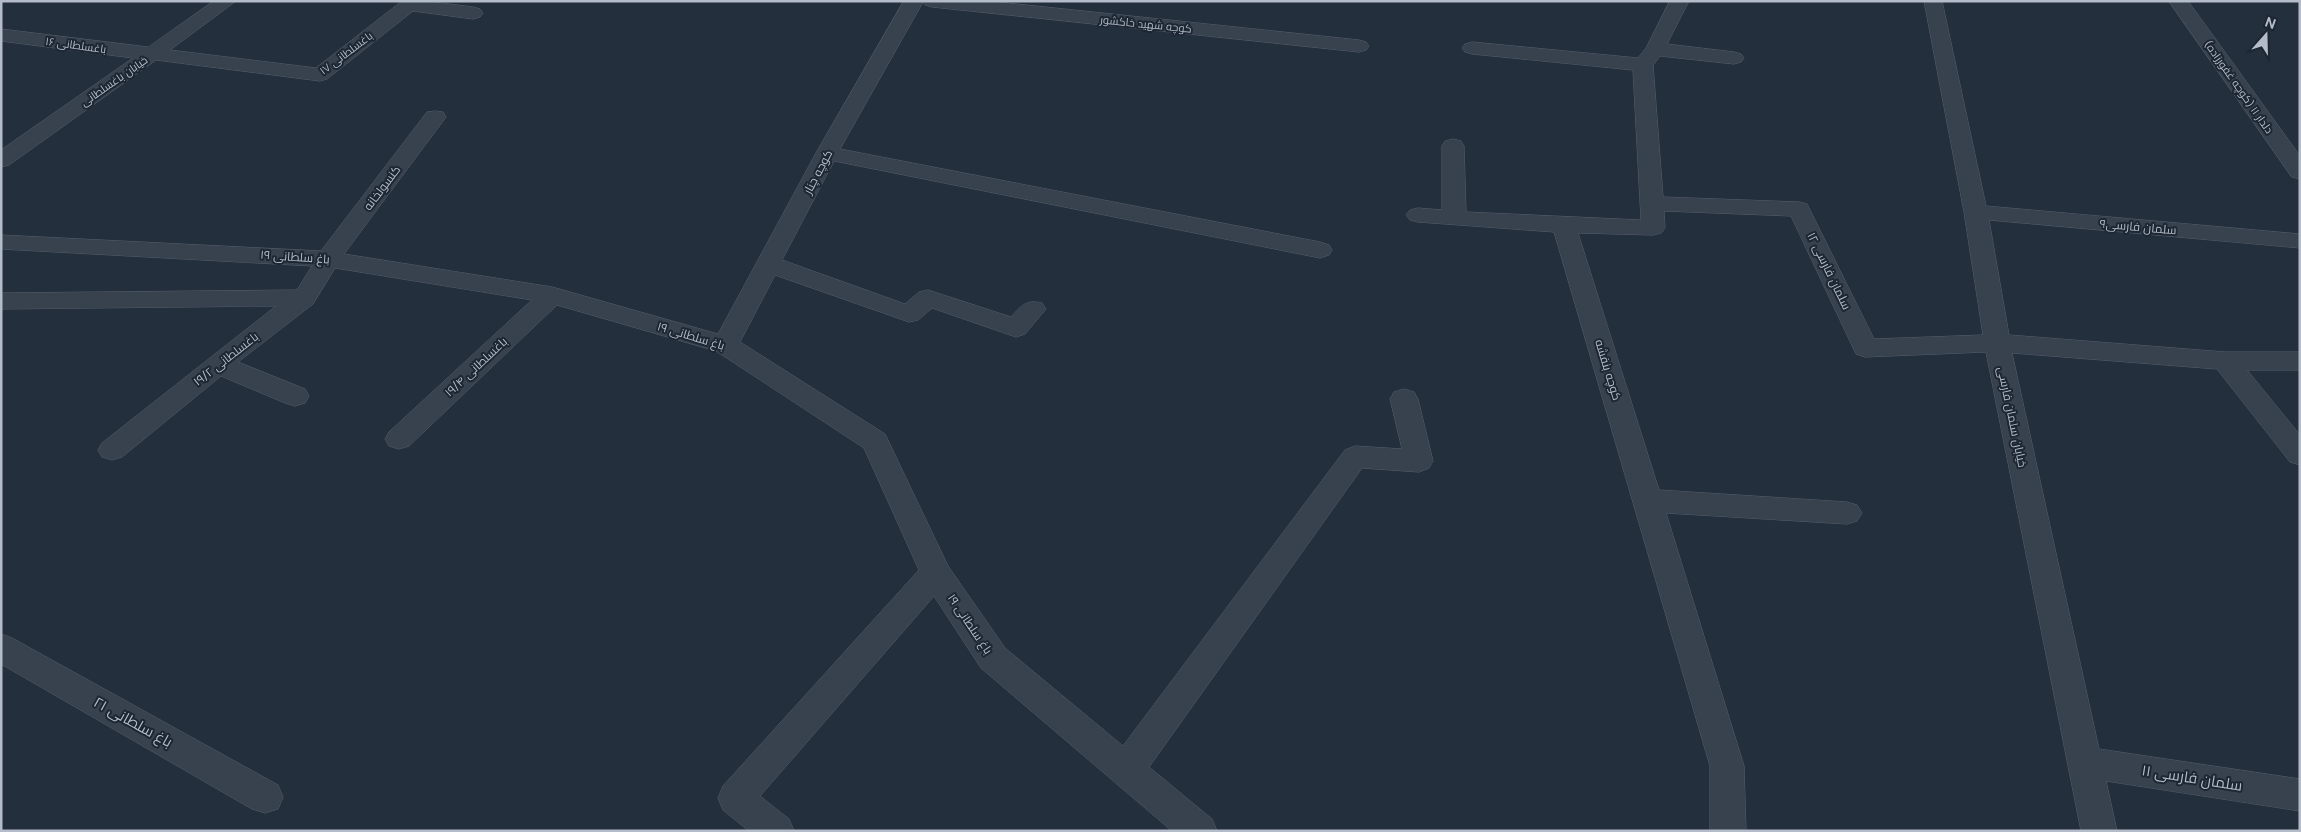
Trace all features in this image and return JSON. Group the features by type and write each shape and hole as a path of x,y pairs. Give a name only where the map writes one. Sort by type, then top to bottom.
{"street":[{"name":"خیابان باغسلطانی","path":"1,160 227,1"},
{"name":"کوچه چنار","path":"725,345 828,153 914,1"},
{"name":"کوچه شهید خاکشور","path":"932,1 1359,46"},
{"path":"1418,215 1564,225 1653,228 1649,57 1680,1"},
{"name":"خیابان سلمان فارسی","path":"1933,1 1976,212 1996,344 2099,831"},
{"name":"دلدار ۱۱ (کوچه غفورزاده)","path":"2178,1 2300,172"},
{"name":"باغسلطانی ۱۷","path":"151,55 320,75 409,5 473,13"},
{"name":"باغسلطانی ۱۶","path":"1,35 151,55"},
{"path":"1472,48 1649,57 1734,58"},
{"name":"کنسولخانه","path":"328,259 435,118"},
{"path":"1453,146 1454,218"},
{"path":"828,153 1320,250"},
{"name":"سلمان فارسی ۱۲","path":"1651,204 1799,209 1865,348 1996,344"},
{"name":"سلمان فارسی۹","path":"1976,212 2300,241"},
{"name":"کوچه بنفشه","path":"1564,225 1728,766 1728,831"},
{"name":"باغ سلطانی ۱۹","path":"1,242 328,259 552,295 725,345 875,441 936,573 993,658 1199,831"},
{"name":"باغسلطانی ۱۹/۲","path":"112,450 218,364 304,298 328,259"},
{"path":"768,264 909,314 928,298 1016,328 1033,309"},
{"name":"باغسلطانی ۱۹/۴","path":"399,439 552,295"},
{"path":"1,302 304,298"},
{"path":"1996,344 2225,361 2300,361"},
{"path":"2225,361 2300,455"},
{"path":"218,364 296,396"},
{"path":"1126,770 1355,457 1419,461 1404,399"},
{"path":"1648,501 1847,512"},
{"path":"776,831 736,798 936,573"},
{"name":"باغ سلطانی ۲۱","path":"1,648 265,797"},
{"name":"سلمان فارسی ۱۱","path":"2084,762 2300,795"}]}
